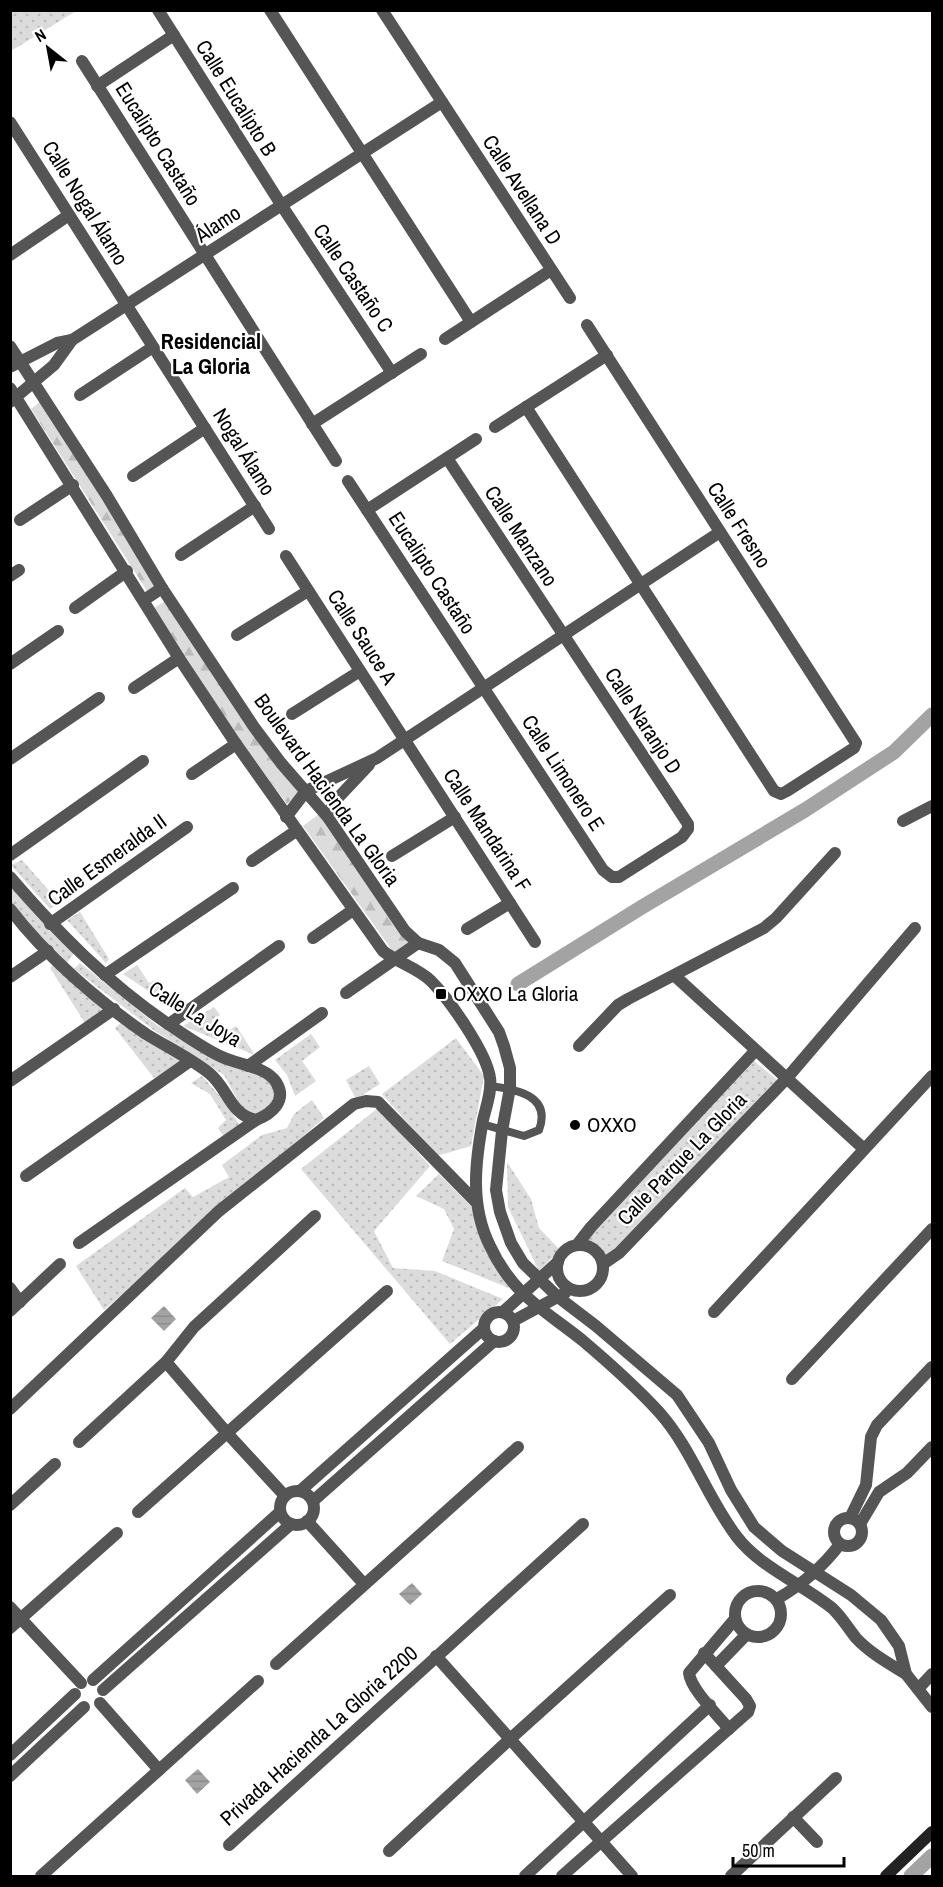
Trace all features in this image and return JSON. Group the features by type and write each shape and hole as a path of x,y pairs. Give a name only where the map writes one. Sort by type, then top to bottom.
{"main road":[{"path":"886,1876 933,1833"}],"street":[{"name":"Calle Eucalipto B","path":"158,10 282,206"},
{"path":"270,10 471,322"},
{"name":"Calle Avellana D","path":"382,10 570,298"},
{"path":"97,86 174,35"},
{"name":"Eucalipto Castaño","path":"82,61 336,461"},
{"name":"Álamo","path":"15,364 57,343 72,340 442,102"},
{"name":"Calle Nogal Álamo","path":"12,129 127,305"},
{"name":"Calle Castaño C","path":"282,206 393,372"},
{"path":"10,255 69,215"},
{"path":"445,339 551,270"},
{"name":"Nogal Álamo","path":"127,305 269,529"},
{"name":"Calle Fresno","path":"587,325 854,740 855,746 787,791 781,794 774,791 641,584"},
{"path":"72,340 63,356 34,384 13,396 127,571 179,658 296,831 383,951 394,960 425,976 472,1036 486,1061 490,1080 477,1152 476,1202 489,1245 504,1272 537,1308 582,1341 658,1412 686,1449 717,1509 738,1538 758,1558 834,1610 868,1650 906,1674"},
{"name":"Boulevard Hacienda La Gloria","path":"10,346 15,364 34,384 107,496 162,588 254,727 281,763 327,816 405,931 418,943 439,950 455,963 499,1032 510,1068 510,1089 502,1131 496,1190 500,1212 511,1243 523,1263 558,1297 677,1395 709,1443 731,1490 754,1527 782,1551 851,1595 881,1620 899,1646 906,1674 933,1707"},
{"path":"80,395 153,346"},
{"path":"312,424 421,354"},
{"path":"495,427 607,355"},
{"path":"526,407 641,584"},
{"path":"132,476 205,428"},
{"path":"367,510 476,439"},
{"name":"Calle Manzano","path":"447,458 563,635"},
{"name":"Eucalipto Castaño","path":"348,481 483,687"},
{"path":"20,520 72,485"},
{"path":"181,555 255,506"},
{"path":"286,817 306,791 377,758 720,532"},
{"name":"Calle Sauce A","path":"286,556 405,739"},
{"path":"75,608 127,571"},
{"path":"144,600 162,588"},
{"path":"237,635 308,591"},
{"path":"10,664 58,632"},
{"name":"Calle Naranjo D","path":"563,635 688,824 682,837 620,877 612,877"},
{"path":"134,688 179,658"},
{"path":"292,714 360,670"},
{"name":"Calle Limonero E","path":"483,687 603,870 612,877"},
{"path":"10,759 99,698"},
{"name":"Calle Mandarina F","path":"405,739 535,942"},
{"path":"192,774 236,744"},
{"path":"327,816 340,795 377,758"},
{"path":"10,855 143,761"},
{"path":"903,821 933,806"},
{"path":"392,856 455,817"},
{"name":"Calle Esmeralda II","path":"50,924 187,827"},
{"path":"252,861 296,831"},
{"path":"579,1046 618,1005 764,928 776,918 835,853"},
{"name":"Calle La Joya","path":"10,877 50,924 105,975 169,1024 221,1057 266,1073 276,1083 280,1094 276,1107 269,1114 256,1120 244,1116 236,1110 210,1073 146,1033 114,1009 66,969 10,909"},
{"path":"105,975 233,888"},
{"path":"467,929 510,903"},
{"path":"313,938 354,910"},
{"name":"Calle Parque La Gloria","path":"603,1264 621,1252 787,1078 915,928"},
{"path":"346,993 418,943"},
{"path":"169,1024 279,945"},
{"path":"10,977 48,951"},
{"path":"66,969 80,954"},
{"path":"675,976 864,1149"},
{"path":"10,1081 114,1009"},
{"path":"248,1066 322,1013"},
{"name":"Calle Parque La Gloria","path":"577,1245 755,1051"},
{"path":"26,1176 190,1061"},
{"path":"714,1312 933,1076"},
{"path":"10,1409 219,1211 354,1104 366,1101 378,1102 476,1202"},
{"path":"80,1243 256,1120"},
{"path":"79,1442 166,1362 194,1327 315,1216"},
{"path":"792,1379 930,1237"},
{"path":"503,1312 558,1262 565,1251 577,1245 586,1245 594,1249 603,1264 603,1274 591,1288 581,1291 572,1289 562,1281 558,1262"},
{"path":"10,1288 15,1306 60,1264"},
{"path":"513,1321 572,1289"},
{"path":"138,1512 387,1291"},
{"path":"494,1312 508,1314 513,1321 514,1327 510,1337 505,1341 494,1341 487,1336 484,1323 494,1312"},
{"path":"300,1491 484,1328"},
{"path":"313,1502 494,1341"},
{"path":"166,1362 285,1496"},
{"path":"855,1521 839,1521 834,1530 835,1538 840,1544 852,1546 858,1544 863,1534 855,1521 866,1485 871,1437 876,1425 933,1367"},
{"path":"276,1664 518,1447"},
{"path":"855,1521 879,1492 907,1473 933,1447"},
{"path":"10,1505 55,1464"},
{"path":"866,1485 879,1492"},
{"path":"300,1491 310,1496 314,1512 307,1521 297,1525 291,1524 282,1518 280,1506 289,1492 300,1491"},
{"path":"10,1755 83,1686 280,1512"},
{"path":"307,1521 364,1584"},
{"path":"10,1776 84,1707 100,1704 103,1690 291,1524"},
{"name":"Privada Hacienda La Gloria 2200","path":"229,1845 583,1524"},
{"path":"10,1628 117,1533"},
{"path":"777,1599 801,1586 816,1573 840,1544"},
{"path":"762,1591 777,1599 782,1618 772,1633 755,1638 746,1635 739,1628 735,1619 735,1610 744,1595 762,1591"},
{"path":"389,1851 670,1595"},
{"path":"10,1607 83,1686 101,1686 103,1690"},
{"path":"729,1729 689,1676 690,1669 735,1619"},
{"path":"716,1666 746,1635"},
{"path":"562,1876 748,1712 750,1706 746,1699 704,1653"},
{"name":"Privada Hacienda La Gloria 2200","path":"436,1656 632,1876"},
{"path":"918,1689 933,1674"},
{"path":"41,1876 258,1682"},
{"path":"83,1686 80,1704 84,1707"},
{"path":"100,1704 159,1770"},
{"path":"525,1876 710,1705"},
{"path":"731,1876 836,1778"},
{"path":"793,1817 817,1842"}],"lane":[{"path":"482,1124 524,1136 539,1131 542,1122 542,1115 535,1101 528,1095 490,1086"}],"green space":[{"path":"11,10 76,10 76,11 11,51"},
{"path":"41,401 156,586 147,591 31,409"},
{"path":"165,601 300,792 287,804 240,740 154,608"},
{"path":"319,814 409,942 394,953 303,826"},
{"path":"22,860 60,903 50,909 11,865"},
{"path":"10,885 38,918 74,953 66,964 28,926 11,903"},
{"path":"80,912 109,959 106,963 67,920"},
{"path":"55,963 104,1009 85,1023 50,968"},
{"path":"80,963 158,1026 271,1083 276,1095 271,1107 258,1115 243,1110 224,1075 155,1031 74,969"},
{"path":"137,965 149,983 156,980 175,1009 123,974"},
{"path":"214,1007 220,1015 212,1020 221,1035 236,1026 255,1055 183,1026"},
{"path":"123,1021 184,1061 154,1078 115,1028"},
{"path":"311,1034 320,1047 302,1061 316,1081 295,1096 287,1075 275,1060"},
{"path":"456,1038 484,1076 471,1146 437,1156 382,1094"},
{"path":"753,1060 777,1080 607,1257 598,1247 586,1241"},
{"path":"369,1066 380,1084 356,1099 346,1080"},
{"path":"202,1076 224,1101 241,1127 225,1138 218,1128 226,1120 210,1094 191,1083"},
{"path":"312,1100 324,1118 104,1310 76,1266 185,1188 193,1197 229,1177 222,1165 262,1135 287,1128 294,1114"},
{"path":"378,1108 430,1166 374,1231 393,1268 435,1271 503,1299 450,1344 301,1169"},
{"path":"507,1162 531,1199 539,1228 560,1250 539,1271 508,1207"},
{"path":"439,1174 471,1206 509,1288 442,1261 454,1229 444,1209 416,1196"}],"shaded area":[{"path":"164,1306 176,1319 164,1331 151,1318"},
{"path":"412,1583 422,1594 410,1605 399,1594"},
{"path":"198,1769 210,1782 197,1794 185,1780"}],"waterway":[{"path":"518,984 805,810 894,752 932,715"},
{"path":"911,1876 932,1856"}],"place":[{"name":"OXXO La Gloria","path":"441,994"},
{"name":"OXXO","path":"575,1125"}],"district":[{"name":"Residencial La Gloria","path":"211,354"}]}
